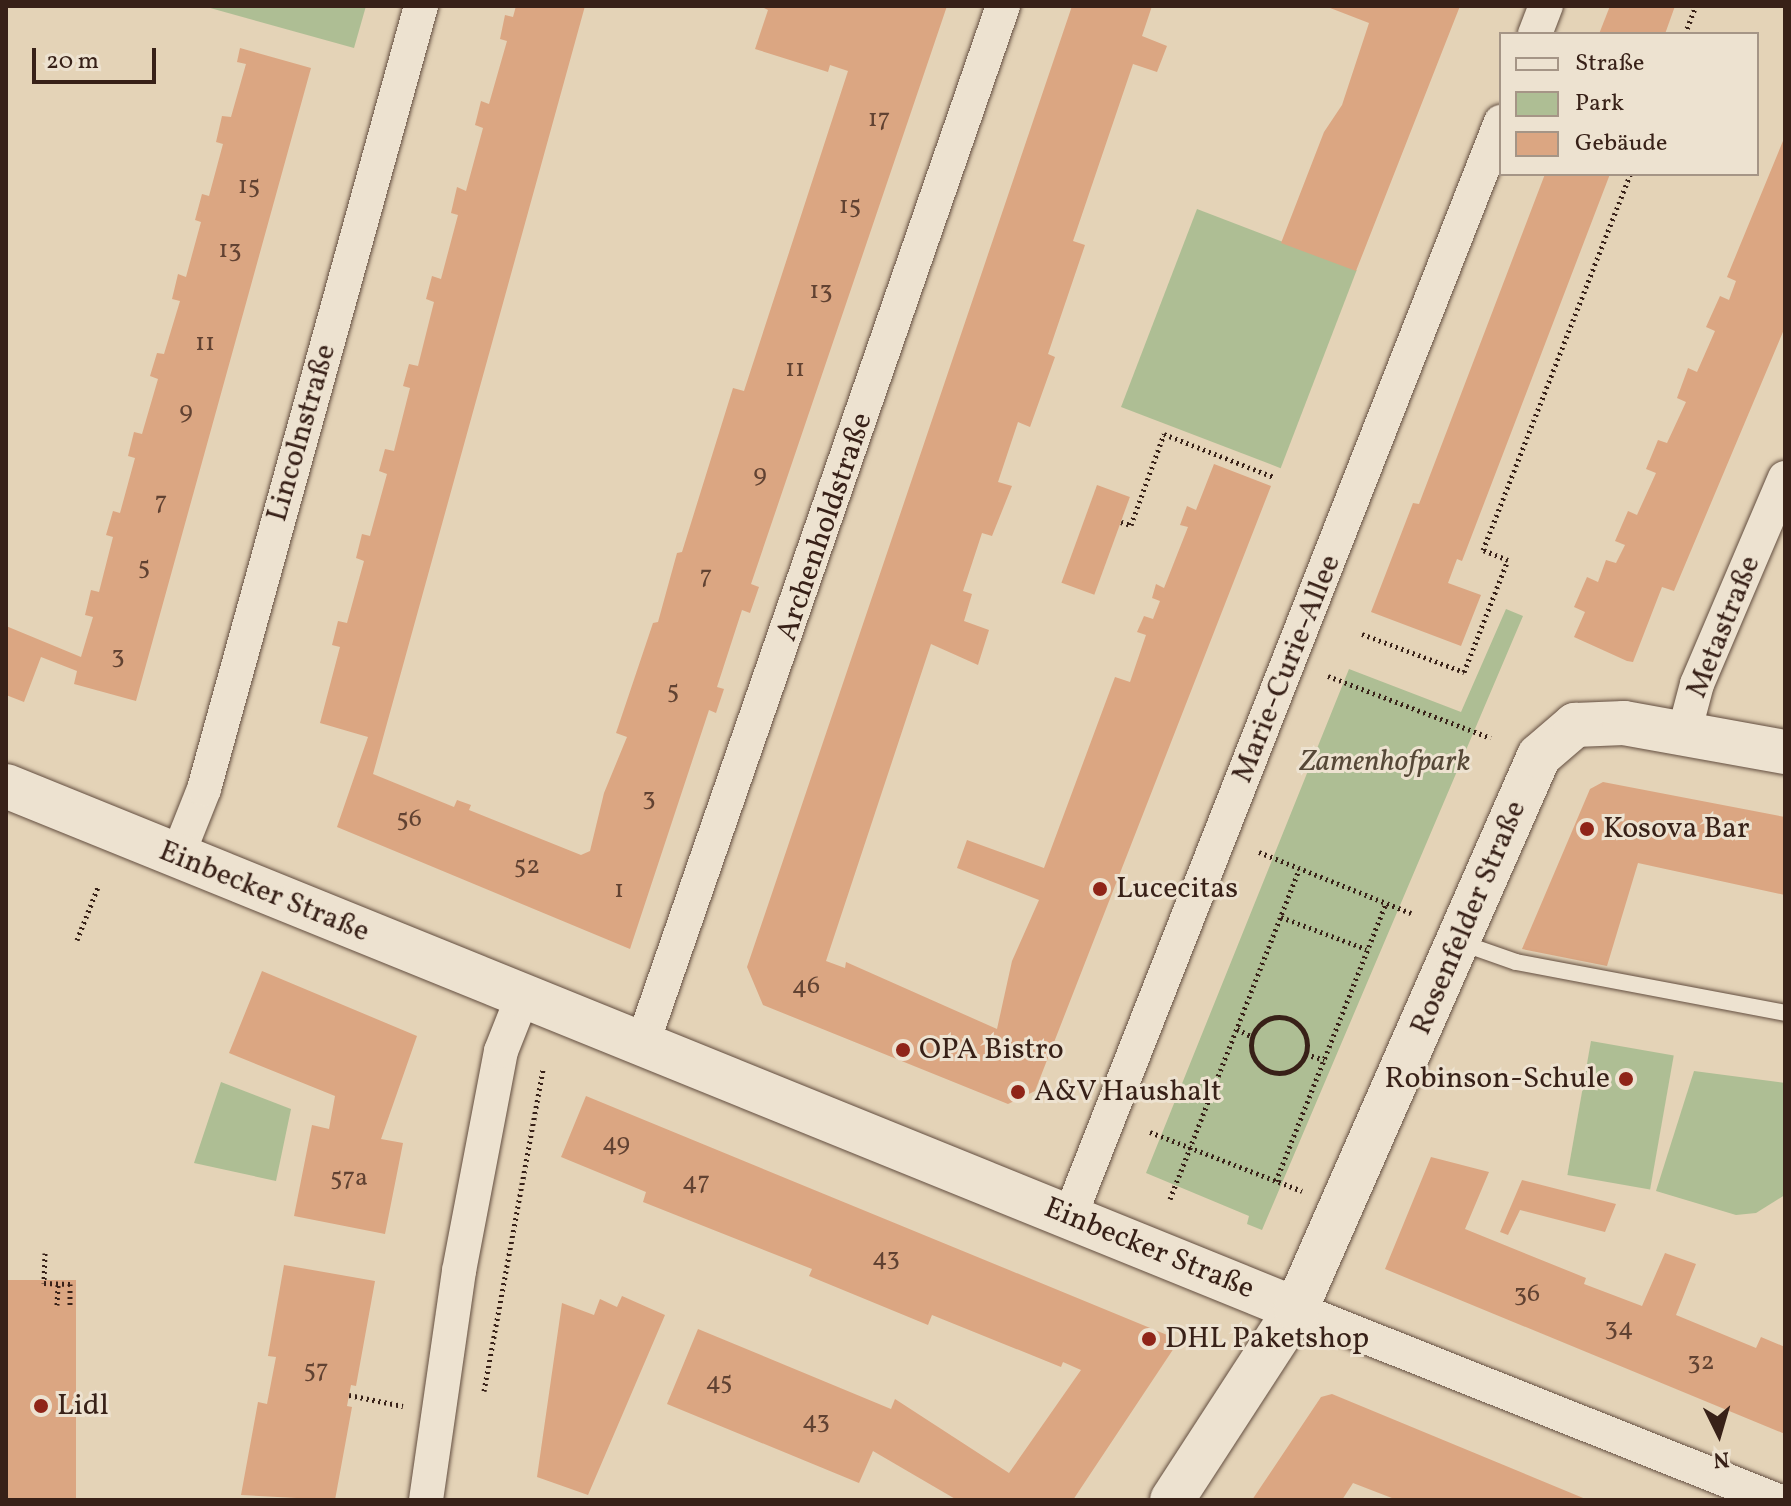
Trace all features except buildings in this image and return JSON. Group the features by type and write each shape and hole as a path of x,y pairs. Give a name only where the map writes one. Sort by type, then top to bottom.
{"street":[{"name":"Lincolnstraße","path":"177,857 204,789 421,6"},
{"name":"Archenholdstraße","path":"642,1045 1003,6"},
{"path":"1536,32 1546,6"},
{"name":"Marie-Curie-Allee","path":"1070,1216 1499,127"},
{"name":"Metastraße","path":"1684,733 1697,684 1785,478"},
{"name":"Rosenfelder Straße","path":"1172,1500 1296,1309 1539,756 1575,725 1624,723 1684,733"},
{"path":"1684,733 1785,752"},
{"name":"Einbecker Straße","path":"6,786 522,998 1776,1500"},
{"path":"426,1500 459,1271 501,1051 522,998"}],"lane":[{"path":"1458,941 1516,962 1785,1013"}],"path":[{"path":"1686,32 1696,6"},
{"path":"1362,634 1464,672 1508,560 1483,550 1629,176"},
{"path":"1121,522 1131,525 1164,434 1274,477"},
{"path":"1328,676 1491,738"},
{"path":"1259,852 1411,913"},
{"path":"1170,1199 1299,869"},
{"path":"77,940 98,887"},
{"path":"1276,1181 1386,903"},
{"path":"1281,917 1366,949"},
{"path":"1288,1019 1304,1033 1306,1054 1292,1070 1270,1072 1254,1058 1253,1037 1267,1020 1288,1019"},
{"path":"1237,1029 1253,1037"},
{"path":"1306,1054 1324,1060"},
{"path":"481,1404 543,1069"},
{"path":"1150,1132 1302,1191"},
{"path":"45,1253 44,1283 70,1284 70,1305"},
{"path":"57,1305 58,1284"}],"green space":[{"path":"203,6 366,6 354,48"},
{"path":"1197,209 1357,270 1281,468 1121,407"},
{"name":"Zamenhofpark","path":"1506,609 1523,616 1262,1230 1247,1224 1249,1216 1146,1173 1349,669 1461,712"},
{"path":"1591,1041 1674,1056 1650,1190 1567,1175"},
{"path":"1694,1071 1785,1083 1785,1195 1756,1213 1736,1215 1656,1191"},
{"path":"221,1082 291,1109 276,1181 194,1163"}],"place":[{"name":"Kosova Bar","path":"1587,829"},
{"name":"Lucecitas","path":"1100,889"},
{"name":"OPA Bistro","path":"903,1050"},
{"name":"Robinson-Schule","path":"1626,1079"},
{"name":"A&V Haushalt","path":"1018,1092"},
{"name":"DHL Paketshop","path":"1149,1339"},
{"name":"Lidl","path":"41,1406"}]}
